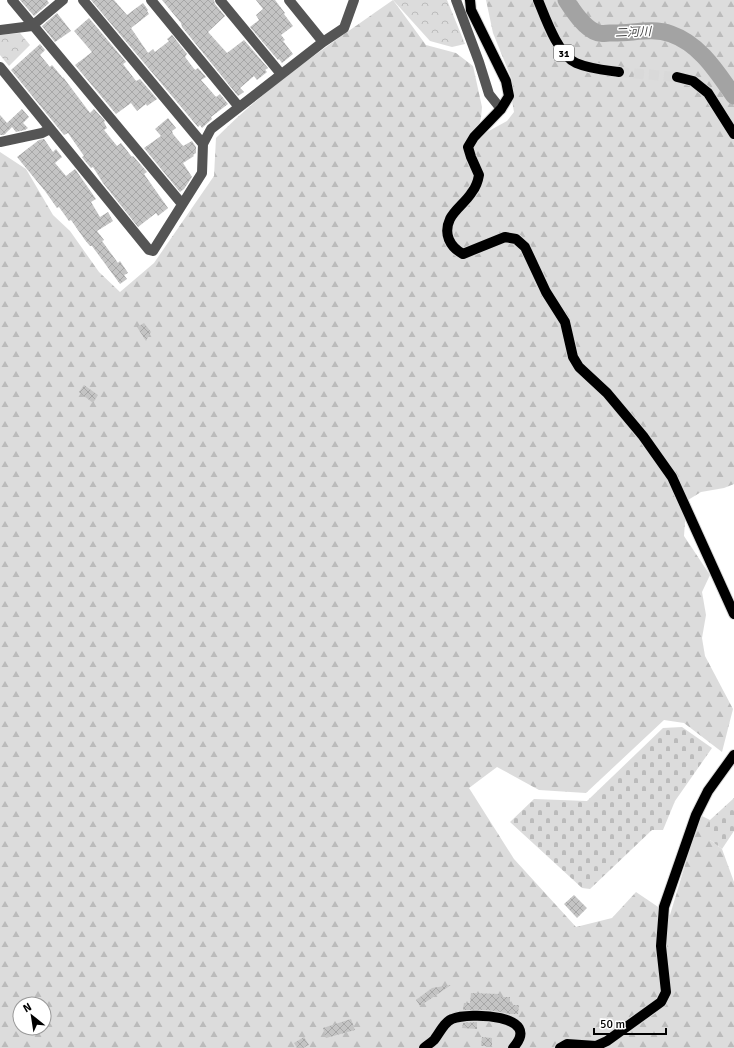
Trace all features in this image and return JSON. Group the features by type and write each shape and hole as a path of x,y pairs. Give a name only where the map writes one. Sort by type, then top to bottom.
{"main road":[{"path":"470,0 471,10 506,81 509,96 501,109 474,137 468,147 480,175 471,194 450,219 448,229 449,240 455,250 463,254 505,237 516,239 525,246 546,292 566,322 573,358 579,367 607,393 643,436 672,477 734,614"},
{"name":"31","path":"538,0 551,31 562,50 574,62 594,69 619,72"},
{"path":"678,77 693,81 708,92 734,134"},
{"path":"560,1048 567,1044 596,1046 607,1041 661,1002 666,992 661,946 664,907 696,815 708,791 734,755"},
{"path":"424,1048 434,1040 450,1020 485,1016 509,1020 518,1026 521,1031 519,1040 513,1048"}],"street":[{"path":"12,0 32,26 182,204"},
{"path":"0,30 32,26 63,0"},
{"path":"83,0 203,144"},
{"path":"151,0 239,107"},
{"path":"220,0 281,74"},
{"path":"289,0 323,42"},
{"path":"0,67 149,250 153,251 202,173 203,144 211,129 323,42 344,28 354,0"},
{"path":"456,0 489,94 501,109"},
{"path":"0,142 42,133 50,129"}],"green space":[{"path":"393,0 426,45 456,53 473,66 482,107 481,118 477,131 487,132 507,121 514,112 512,100 512,80 493,33 486,0 734,0 734,484 724,488 701,492 688,500 686,507 684,536 710,575 702,592 706,615 702,638 705,656 733,709 722,752 684,723 664,720 586,793 539,790 497,767 469,788 514,859 576,927 612,918 636,892 670,915 700,815 710,820 710,840 722,849 734,882 734,1048 0,1048 0,152 26,169 53,215 70,231 99,272 120,292 154,263 214,176 216,138 257,100 324,48"},
{"path":"393,0 447,0 465,44 452,47 430,41"},
{"path":"20,33 30,45 9,66 0,55 0,35"},
{"path":"682,727 712,748 675,801 663,830 652,830 590,889 582,888 510,822 534,799 587,801 663,728"},
{"path":"734,798 734,831 722,849 710,840 710,820"}],"building":[{"path":"20,0 47,0 49,3 34,16"},
{"path":"91,0 114,0 127,15 143,3 149,14 131,28 148,53 153,49 155,52 169,41 167,39 172,35 187,54 185,57 195,70 198,68 206,77 201,80 216,97 220,94 228,104 211,117 212,119 202,128 200,125 198,127"},
{"path":"162,0 214,0 215,4 225,16 208,32 227,53 244,40 268,68 265,70 267,72 257,80 254,76 240,88 244,92 238,96"},
{"path":"256,0 275,0 293,26 281,35 285,40 283,41 293,54 282,63 250,27 259,20 256,15 263,9"},
{"path":"57,13 71,31 55,42 42,26"},
{"path":"89,18 126,62 123,64 136,81 140,79 157,99 147,106 146,104 137,111 131,103 116,114 75,65 92,52 74,31"},
{"path":"40,44 45,50 40,55 50,67 52,65 63,77 90,113 94,109 105,121 104,122 107,128 104,130 117,146 121,143 147,172 144,174 168,208 158,216 156,213 138,227 103,183 93,167 91,168 82,157 84,156 68,133 64,135 11,70"},
{"path":"22,109 29,117 23,123 28,128 16,132 12,127 4,135 0,135 0,115 7,123"},
{"path":"168,118 176,128 172,131 173,134 183,146 192,141 196,147 196,153 193,155 194,156 183,163 192,177 184,189 180,192 144,148 161,136 155,129"},
{"path":"44,139 53,152 56,149 62,157 55,163 66,176 75,169 96,199 91,202 100,217 108,212 113,221 97,231 104,240 102,241 118,263 120,261 128,273 124,275 127,279 120,284 71,220 69,221 59,207 57,208 17,157 39,140"},
{"path":"144,323 151,332 146,341 137,327"},
{"path":"84,385 98,395 93,403 79,392"},
{"path":"574,895 587,908 577,918 564,904"},
{"path":"451,985 420,1006 416,1000 432,988"},
{"path":"471,993 499,994 499,997 510,997 510,1005 519,1005 518,1014 508,1014 487,1010 463,1010 464,1003 470,1003"},
{"path":"351,1019 355,1030 326,1038 323,1028"},
{"path":"477,1022 477,1029 462,1028 463,1023"},
{"path":"304,1037 309,1045 303,1048 297,1048 294,1043"},
{"path":"482,1037 492,1038 492,1046 481,1046"}],"waterway":[{"name":"二河川","path":"566,0 584,24 588,28 598,33 656,31 671,34 681,39 691,45 707,60 734,96"}],"tunnel":[{"path":"619,72 677,77"}]}
